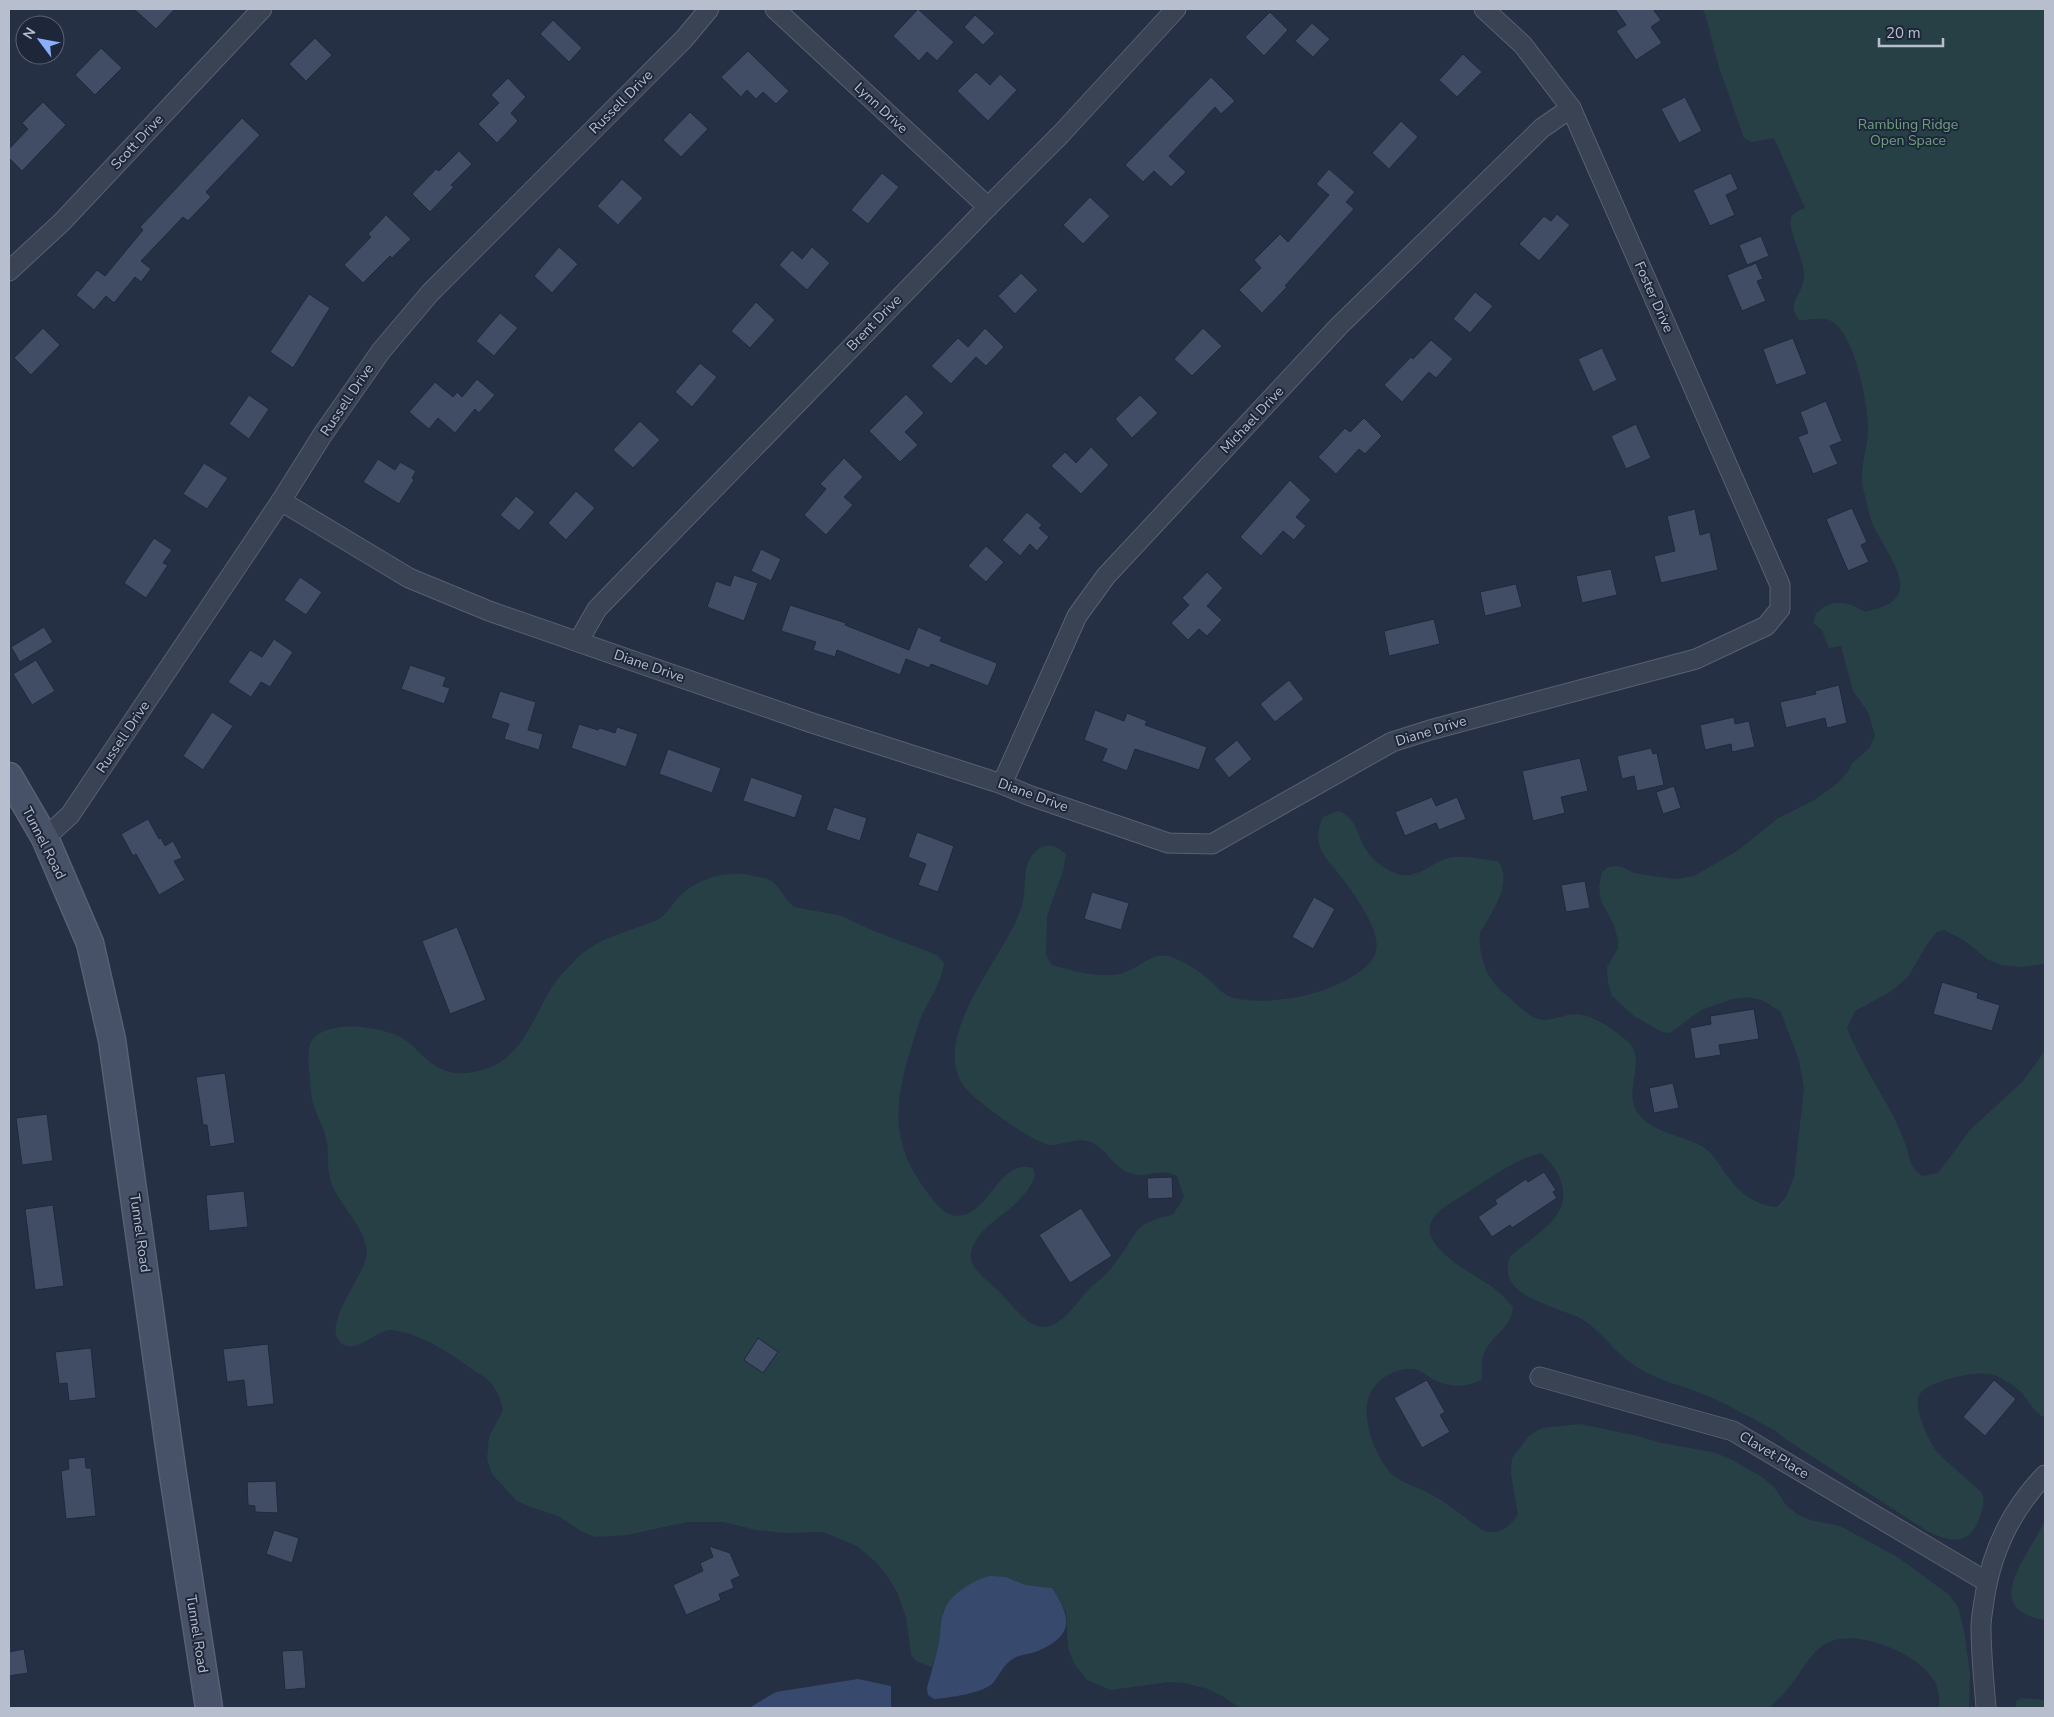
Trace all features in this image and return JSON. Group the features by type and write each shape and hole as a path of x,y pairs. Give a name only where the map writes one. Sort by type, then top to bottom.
{"main road":[{"name":"Tunnel Road","path":"9,776 45,838 90,943 112,1040 173,1478 209,1708"}],"street":[{"name":"Scott Drive","path":"9,271 62,222 262,9"},
{"name":"Russell Drive","path":"45,838 70,815 282,501 323,434 381,351 430,293 684,39 709,9"},
{"name":"Lynn Drive","path":"775,9 988,207"},
{"name":"Brent Drive","path":"578,642 597,609 1060,135 1176,9"},
{"name":"Foster Drive","path":"1484,9 1523,45 1571,108 1780,585 1780,609"},
{"name":"Michael Drive","path":"1002,784 1077,616 1106,576 1339,326 1542,128 1571,108"},
{"name":"Diane Drive","path":"282,501 409,578 489,611 812,723 1002,784 1028,795 1168,843 1212,844 1392,742 1439,727 1696,659 1766,626 1780,609"},
{"name":"Clavet Place","path":"1540,1377 1733,1431 1987,1582"},
{"path":"1986,1708 1981,1625 1987,1582 1994,1555 2005,1529 2020,1504 2045,1475"}],"green space":[{"name":"Rambling Ridge Open Space","path":"1702,9 2045,9 2045,964 2020,967 2001,965 1987,959 1965,941 1944,930 1937,932 1927,944 1908,977 1890,992 1855,1011 1847,1028 1860,1057 1899,1128 1912,1165 1922,1176 1937,1173 1942,1168 1970,1130 2023,1081 2045,1051 2045,1418 2035,1410 2017,1388 1991,1374 1971,1374 1957,1377 1934,1384 1923,1390 1919,1396 1918,1408 1930,1441 1942,1457 1982,1493 1983,1502 1976,1526 1965,1537 1959,1539 1944,1538 1927,1531 1776,1431 1718,1400 1643,1371 1622,1356 1598,1331 1585,1321 1521,1292 1512,1283 1508,1271 1510,1257 1555,1218 1563,1199 1561,1180 1556,1170 1541,1153 1521,1160 1502,1170 1438,1212 1432,1220 1430,1230 1433,1240 1440,1249 1461,1267 1494,1288 1513,1307 1509,1321 1486,1349 1482,1361 1482,1379 1470,1384 1456,1386 1437,1381 1414,1369 1396,1371 1385,1377 1372,1390 1368,1399 1367,1421 1379,1457 1392,1474 1439,1499 1482,1530 1488,1532 1503,1530 1518,1514 1511,1474 1512,1458 1530,1435 1542,1428 1580,1424 1638,1436 1657,1442 1716,1453 1732,1460 1762,1477 1774,1487 1786,1505 1797,1514 1810,1520 1840,1526 1899,1558 1949,1595 1958,1607 1964,1631 1970,1673 1969,1708 1939,1708 1939,1695 1935,1682 1916,1662 1886,1646 1854,1638 1839,1639 1821,1647 1811,1657 1788,1689 1769,1708 1240,1708 1208,1689 1185,1683 1168,1682 1111,1690 1087,1680 1074,1663 1068,1648 1066,1612 1052,1588 1026,1585 1012,1580 983,1578 956,1595 943,1612 940,1640 932,1667 916,1661 911,1655 906,1617 897,1592 876,1562 857,1546 823,1532 785,1533 756,1530 724,1522 687,1522 627,1535 595,1537 581,1531 558,1516 517,1501 492,1474 487,1460 489,1437 503,1410 496,1390 487,1379 432,1344 403,1332 386,1331 352,1346 346,1346 340,1342 336,1334 336,1324 346,1299 365,1263 367,1252 361,1232 338,1197 331,1182 324,1130 311,1095 308,1054 314,1037 326,1031 342,1027 374,1029 402,1038 432,1063 446,1071 469,1073 493,1066 513,1052 521,1042 554,983 577,958 605,940 659,919 679,897 694,885 712,877 731,874 750,875 769,880 775,884 794,907 842,916 869,929 937,955 944,963 938,983 918,1026 903,1076 898,1109 901,1140 906,1156 914,1172 934,1201 947,1213 957,1216 969,1213 978,1207 1002,1179 1011,1172 1021,1167 1033,1168 1035,1175 1029,1188 1021,1198 983,1231 976,1240 971,1257 974,1267 1030,1323 1043,1327 1059,1321 1110,1270 1138,1230 1152,1221 1173,1215 1184,1197 1177,1176 1164,1172 1138,1175 1126,1172 1102,1149 1091,1142 1076,1141 1050,1145 1031,1137 1004,1120 978,1100 963,1085 955,1065 956,1043 963,1020 974,996 1013,928 1021,909 1026,871 1031,857 1040,848 1048,845 1066,854 1063,871 1047,916 1046,955 1052,965 1086,973 1111,975 1125,972 1156,957 1168,956 1194,968 1230,997 1258,1001 1285,999 1311,994 1346,980 1365,968 1374,957 1376,951 1374,931 1369,919 1341,876 1325,857 1318,840 1319,827 1323,817 1338,811 1352,821 1364,846 1373,858 1395,873 1409,875 1442,860 1455,857 1498,861 1502,870 1502,888 1495,907 1480,933 1481,953 1490,978 1496,986 1531,1016 1538,1019 1550,1020 1568,1015 1583,1015 1599,1021 1620,1035 1632,1047 1635,1055 1636,1063 1632,1090 1635,1108 1640,1116 1656,1128 1703,1147 1744,1194 1759,1203 1777,1207 1786,1197 1794,1177 1804,1089 1799,1060 1781,1012 1762,1000 1747,997 1732,999 1701,1010 1670,1033 1662,1032 1634,1016 1612,996 1608,982 1607,967 1618,948 1618,940 1614,925 1601,901 1599,886 1602,872 1608,867 1615,866 1634,873 1659,877 1675,879 1694,876 1737,851 1777,819 1816,799 1839,782 1852,763 1869,749 1875,736 1868,712 1853,691 1841,646 1829,648 1822,630 1813,623 1816,615 1814,612 1817,613 1835,603 1847,604 1865,612 1882,607 1896,598 1900,588 1900,581 1894,564 1873,525 1862,485 1868,420 1859,370 1853,353 1838,327 1829,320 1799,320 1795,313 1794,303 1804,276 1802,261 1793,235 1791,221 1793,215 1805,208 1774,138 1751,142 1744,138 1718,64 1706,16"},
{"path":"2045,1520 2045,1620 2025,1614 2014,1605 2011,1592 2014,1579 2021,1564"},
{"path":"2023,1698 2044,1700 2045,1708 2015,1708 2017,1700"}],"water":[{"path":"990,1576 1005,1577 1026,1585 1052,1588 1066,1616 1064,1632 1050,1645 1012,1659 988,1687 965,1694 934,1699 928,1695 927,1688 938,1648 944,1611 951,1599 963,1589 976,1581"},
{"path":"858,1679 891,1686 891,1708 749,1708 776,1692"}],"building":[{"path":"134,9 175,9 156,29"},
{"path":"918,9 954,42 937,61 927,52 919,61 893,36"},
{"path":"1615,9 1653,9 1661,20 1651,27 1662,43 1636,60 1616,31 1626,25"},
{"path":"1270,12 1288,30 1264,56 1245,37"},
{"path":"975,15 995,33 983,45 964,27"},
{"path":"553,20 582,48 569,62 540,34"},
{"path":"1312,23 1330,39 1313,57 1295,41"},
{"path":"315,38 332,55 306,81 289,64"},
{"path":"101,48 122,68 95,95 75,75"},
{"path":"748,51 789,91 776,104 763,92 756,99 747,90 741,97 721,77"},
{"path":"1463,54 1482,72 1457,97 1439,80"},
{"path":"976,72 990,85 1000,74 1017,90 988,121 957,91"},
{"path":"1211,77 1235,101 1221,114 1215,107 1169,156 1186,172 1171,187 1154,171 1143,182 1125,165"},
{"path":"508,78 526,97 511,113 518,121 497,143 478,124 499,103 491,95"},
{"path":"1685,97 1702,131 1679,143 1661,109"},
{"path":"43,102 66,125 22,171 9,158 9,149 28,129 22,123"},
{"path":"690,112 708,129 681,157 663,140"},
{"path":"242,118 260,135 206,192 211,197 188,221 183,217 141,261 151,269 141,282 135,277 114,303 106,296 94,310 76,295 97,270 105,276 143,230 140,227"},
{"path":"1401,121 1418,137 1389,169 1372,153"},
{"path":"459,151 472,164 451,185 454,187 430,212 412,194 436,169 439,171"},
{"path":"1329,169 1355,192 1346,202 1354,209 1262,313 1239,290 1261,268 1254,260 1280,234 1288,242 1329,195 1316,184"},
{"path":"882,173 899,187 868,224 851,210"},
{"path":"1731,173 1738,189 1726,195 1735,215 1710,226 1693,190"},
{"path":"622,179 643,198 618,225 597,206"},
{"path":"1090,197 1110,216 1083,244 1063,225"},
{"path":"1557,214 1570,225 1539,261 1519,244 1544,216 1551,221"},
{"path":"386,215 411,239 392,258 390,256 363,283 344,265 371,237 368,234"},
{"path":"1761,236 1769,256 1747,265 1739,245"},
{"path":"559,247 578,264 552,293 534,276"},
{"path":"812,247 830,263 807,290 779,265 792,250 802,259"},
{"path":"1756,263 1763,279 1757,281 1766,301 1742,311 1727,275"},
{"path":"1021,273 1038,290 1015,314 998,296"},
{"path":"1475,292 1493,306 1470,333 1453,319"},
{"path":"309,294 330,308 293,368 270,352"},
{"path":"756,302 775,320 750,348 731,331"},
{"path":"500,313 518,328 494,356 476,341"},
{"path":"43,328 60,345 31,375 14,358"},
{"path":"985,328 1004,347 986,366 976,357 951,384 931,366 958,338 968,347"},
{"path":"1203,328 1222,346 1192,376 1174,359"},
{"path":"1793,338 1807,374 1776,385 1763,349"},
{"path":"1431,340 1453,359 1436,378 1429,372 1402,402 1384,385 1411,357 1413,359"},
{"path":"1602,348 1617,380 1593,392 1578,359"},
{"path":"700,363 717,377 692,407 675,392"},
{"path":"477,379 495,395 479,413 475,409 455,433 438,418 429,429 409,412 435,382 453,397 457,392 462,397"},
{"path":"906,394 924,413 905,432 918,445 900,462 869,431"},
{"path":"249,395 269,409 249,439 229,424"},
{"path":"1140,395 1158,413 1132,438 1115,419"},
{"path":"1826,401 1842,441 1830,446 1838,464 1813,474 1798,437 1808,433 1800,412"},
{"path":"1364,418 1382,436 1365,454 1359,449 1336,474 1318,457 1345,428 1350,432"},
{"path":"640,421 660,440 633,468 613,450"},
{"path":"1636,424 1651,458 1626,469 1611,436"},
{"path":"1091,447 1109,465 1081,494 1051,466 1065,452 1076,463"},
{"path":"844,458 863,477 844,497 853,505 826,535 804,515 826,489 820,484"},
{"path":"378,459 395,470 400,462 416,471 412,478 414,480 399,504 363,482"},
{"path":"204,463 228,478 207,509 183,494"},
{"path":"1290,480 1311,500 1296,517 1306,526 1294,540 1283,531 1261,556 1240,537"},
{"path":"576,491 595,508 566,540 548,523"},
{"path":"516,496 535,512 519,531 500,515"},
{"path":"1852,508 1867,542 1861,545 1869,562 1848,571 1826,519"},
{"path":"1695,509 1700,535 1710,532 1718,570 1661,583 1654,556 1675,551 1667,516"},
{"path":"1027,512 1042,525 1039,528 1049,537 1037,551 1030,544 1020,556 1002,540"},
{"path":"154,538 172,550 163,563 168,565 146,598 124,583"},
{"path":"986,546 1004,562 986,582 968,566"},
{"path":"761,549 781,559 771,581 751,571"},
{"path":"1611,569 1617,595 1582,603 1576,576"},
{"path":"1207,572 1223,588 1207,606 1222,620 1207,636 1199,629 1188,640 1171,623 1189,605 1182,598"},
{"path":"734,575 758,583 744,621 707,607 716,581 730,586"},
{"path":"300,577 322,592 306,615 284,600"},
{"path":"1516,584 1522,607 1485,616 1480,592"},
{"path":"790,605 846,623 845,625 909,650 918,627 942,637 940,641 997,663 996,667 988,686 931,664 929,668 906,659 900,675 837,650 835,657 813,650 816,642 781,631"},
{"path":"1434,619 1440,644 1389,656 1384,631"},
{"path":"44,627 53,642 20,662 11,647"},
{"path":"274,639 293,652 270,687 261,682 251,697 228,682 250,650 262,657"},
{"path":"36,660 55,691 32,705 13,674"},
{"path":"410,665 446,677 443,686 450,688 444,704 401,689"},
{"path":"1289,680 1304,699 1275,722 1260,704"},
{"path":"1839,685 1847,723 1827,728 1825,718 1786,728 1780,702 1816,694 1815,691"},
{"path":"500,691 536,702 528,730 543,734 539,750 504,739 509,724 491,718"},
{"path":"1095,710 1124,721 1127,713 1147,721 1145,725 1207,747 1199,770 1135,749 1127,771 1102,761 1107,749 1084,740"},
{"path":"212,712 233,726 203,770 183,756"},
{"path":"1734,717 1735,724 1749,721 1755,747 1732,752 1731,744 1705,750 1700,725"},
{"path":"579,724 615,733 617,727 638,734 626,767 571,748"},
{"path":"1237,740 1252,759 1229,778 1214,759"},
{"path":"1651,748 1653,754 1657,753 1664,785 1637,791 1634,776 1622,779 1617,756"},
{"path":"668,749 721,768 712,793 659,774"},
{"path":"1580,758 1588,791 1561,797 1565,813 1533,821 1522,771"},
{"path":"751,777 803,795 795,818 743,801"},
{"path":"1674,786 1681,808 1663,814 1656,792"},
{"path":"1432,797 1436,806 1457,797 1466,819 1439,830 1436,823 1405,836 1395,812"},
{"path":"834,807 867,818 860,841 826,830"},
{"path":"148,819 165,846 173,841 182,858 174,861 185,880 159,895 136,854 133,856 121,834"},
{"path":"917,832 954,846 938,892 918,885 926,864 908,857"},
{"path":"1585,881 1590,908 1566,912 1561,885"},
{"path":"1092,892 1129,903 1121,930 1084,919"},
{"path":"1314,897 1335,909 1313,949 1292,937"},
{"path":"457,927 486,1000 450,1014 422,941"},
{"path":"1942,982 1978,993 1977,998 2000,1005 1992,1031 1933,1014"},
{"path":"1754,1009 1759,1039 1719,1045 1721,1055 1695,1059 1690,1028 1711,1024 1710,1016"},
{"path":"225,1073 235,1143 210,1147 207,1125 203,1125 196,1077"},
{"path":"1673,1083 1679,1108 1654,1113 1649,1088"},
{"path":"47,1114 53,1161 22,1165 16,1118"},
{"path":"1544,1172 1556,1190 1553,1192 1557,1198 1512,1228 1510,1225 1492,1237 1478,1217 1497,1204 1495,1200 1526,1179 1528,1182"},
{"path":"1172,1177 1173,1198 1148,1199 1147,1178"},
{"path":"244,1191 248,1227 209,1231 206,1195"},
{"path":"53,1205 64,1286 35,1290 25,1209"},
{"path":"1081,1208 1112,1256 1070,1283 1039,1235"},
{"path":"758,1338 778,1352 763,1373 744,1360"},
{"path":"268,1344 274,1404 247,1407 244,1380 227,1382 223,1349"},
{"path":"91,1348 96,1398 69,1401 67,1383 59,1384 55,1352"},
{"path":"1427,1380 1445,1412 1440,1415 1450,1432 1422,1448 1394,1398"},
{"path":"1994,1380 2016,1399 1985,1436 1963,1417"},
{"path":"85,1457 86,1468 91,1468 96,1516 66,1519 61,1471 69,1469 68,1459"},
{"path":"276,1481 278,1513 255,1512 255,1506 248,1505 247,1482"},
{"path":"274,1530 299,1538 292,1563 266,1554"},
{"path":"709,1546 730,1553 740,1576 731,1580 734,1588 719,1594 721,1600 686,1615 673,1585 703,1571 700,1563 713,1557"},
{"path":"24,1649 28,1673 9,1676 9,1652"},
{"path":"303,1650 306,1688 285,1690 282,1651"}]}
